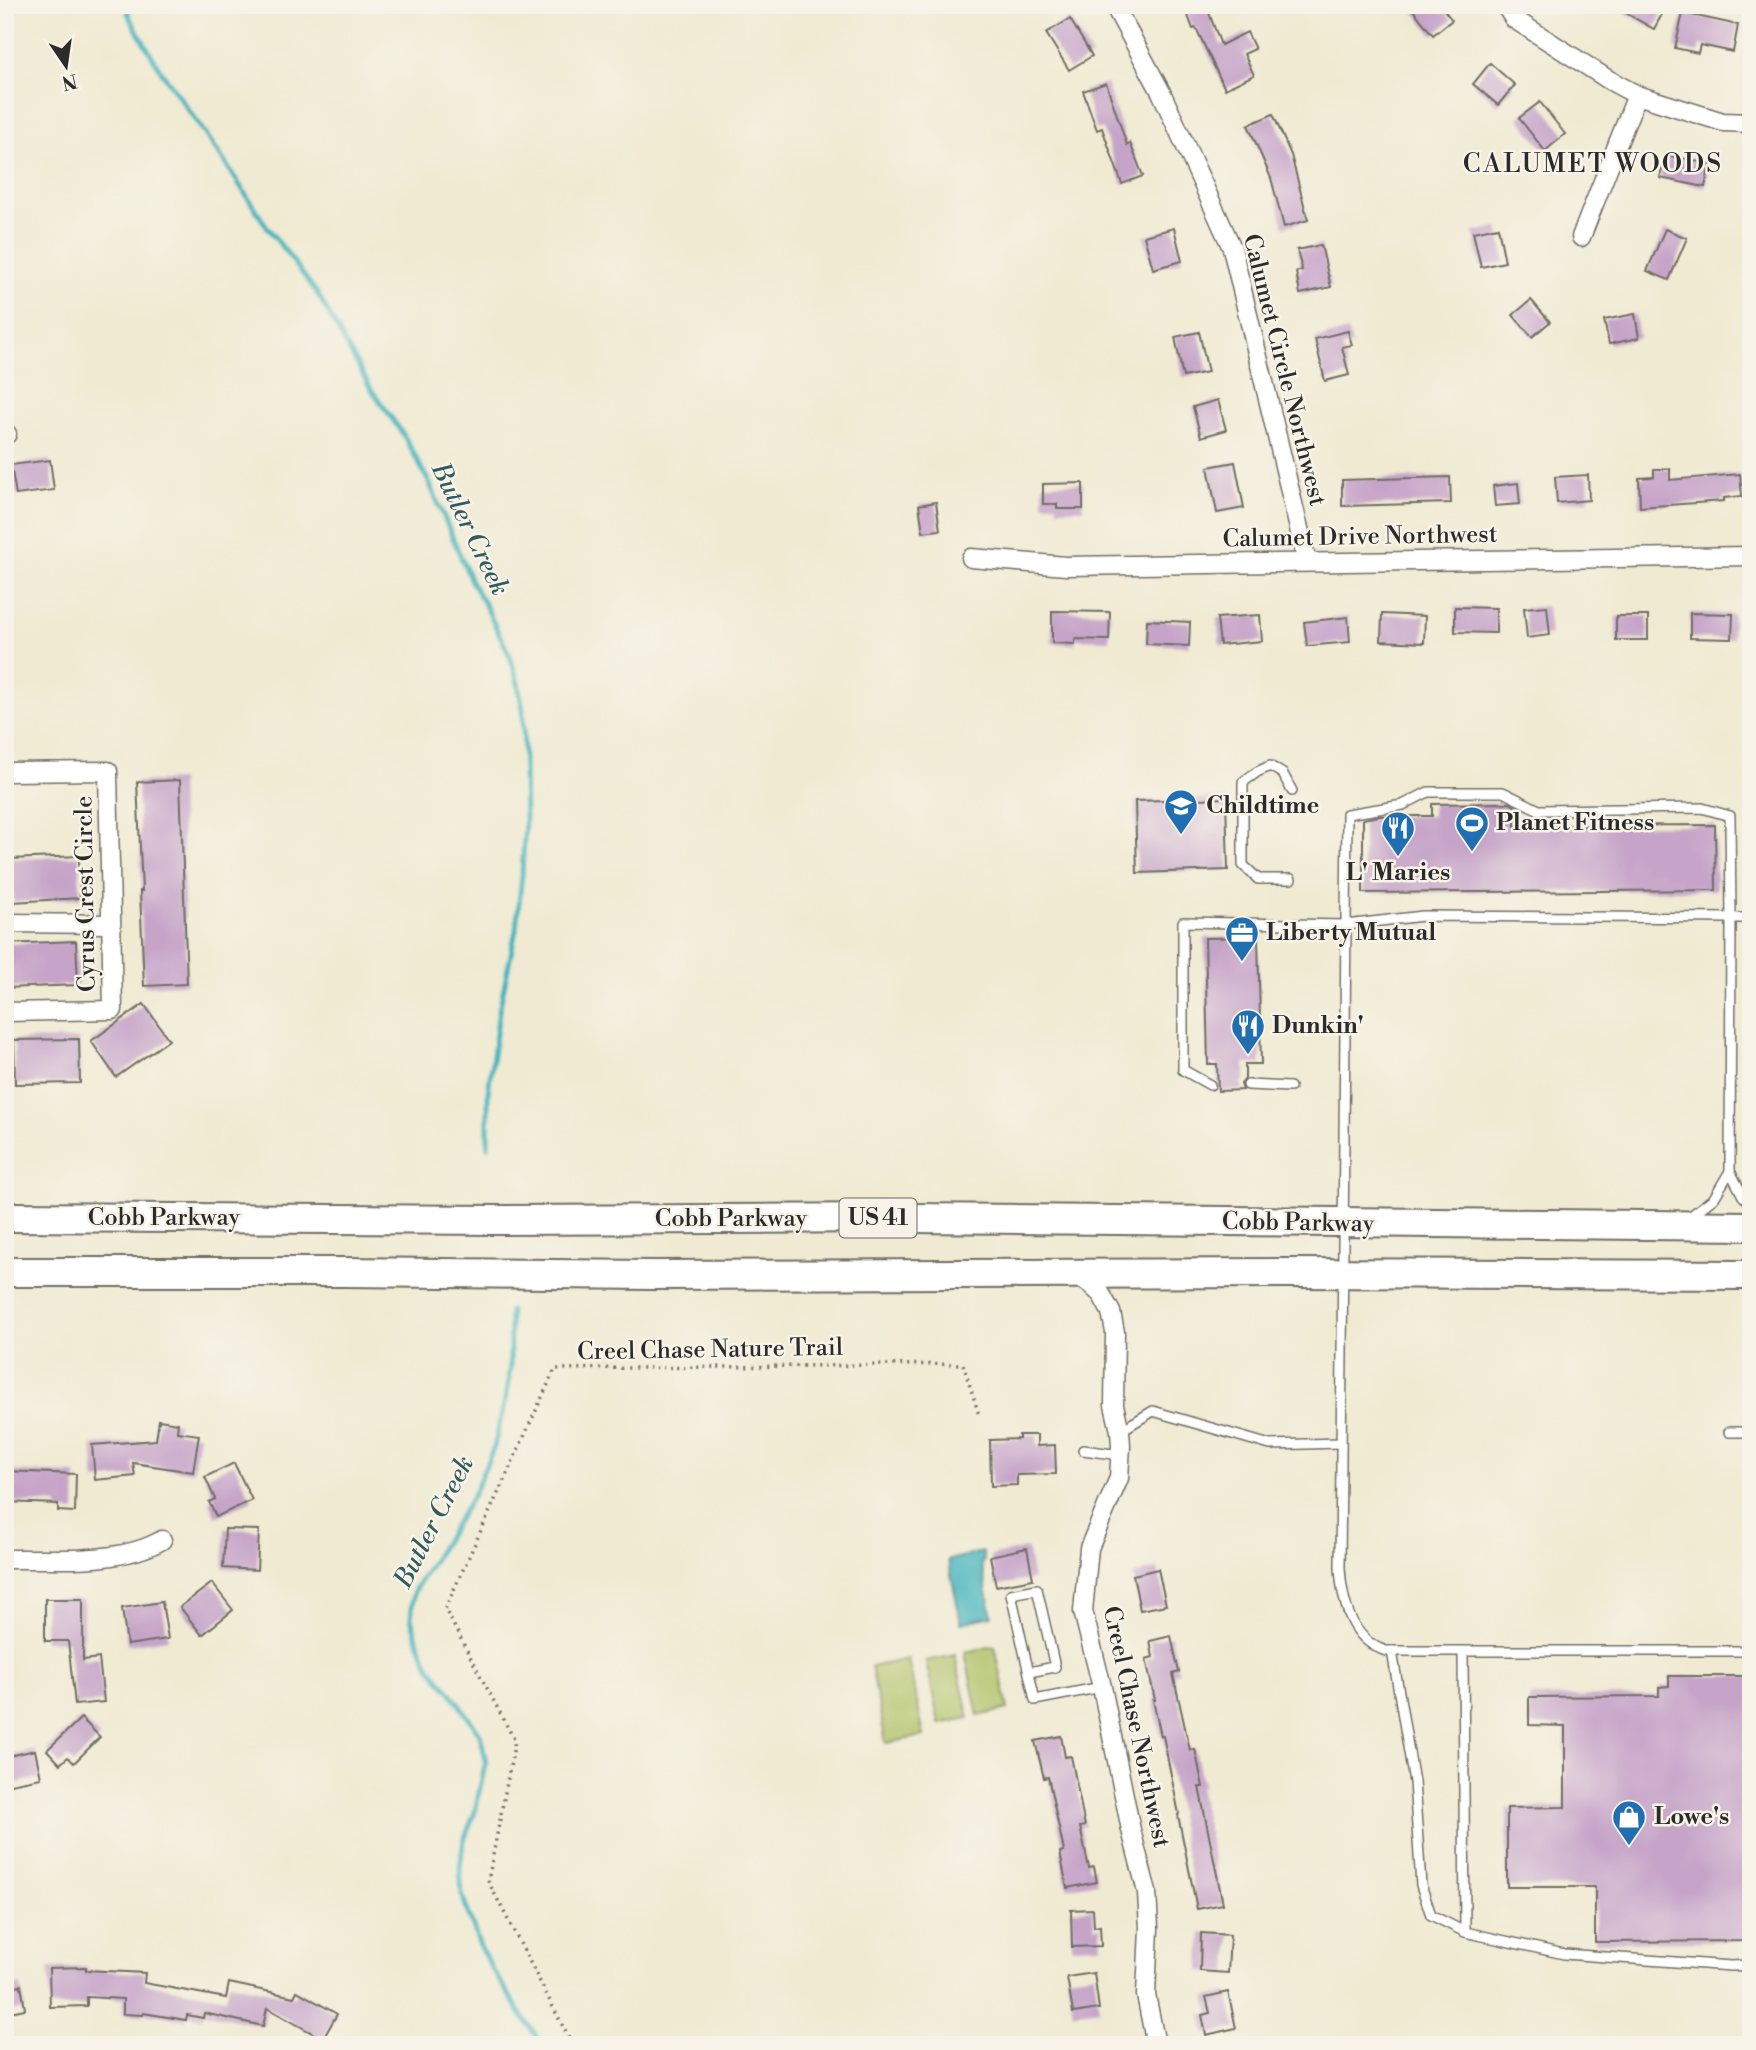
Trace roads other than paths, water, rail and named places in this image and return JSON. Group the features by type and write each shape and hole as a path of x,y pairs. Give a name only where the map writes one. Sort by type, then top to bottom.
{"main road":[{"name":"Cobb Parkway","path":"5,1217 488,1220 910,1218 1751,1226"},
{"name":"Cobb Parkway","path":"5,1272 1751,1275"}],"street":[{"name":"Calumet Circle Northwest","path":"1114,5 1161,92 1232,248 1307,562"},
{"path":"1505,5 1514,19 1637,95 1723,122 1751,123"},
{"path":"1581,237 1637,95"},
{"name":"Calumet Drive Northwest","path":"971,558 1066,566 1751,556"},
{"name":"Cyrus Crest Circle","path":"5,772 108,771 113,1010 5,1012"},
{"path":"5,923 110,924"},
{"name":"Creel Chase Northwest","path":"1073,1275 1101,1294 1111,1312 1115,1332 1114,1405 1120,1431 1119,1478 1089,1548 1083,1611 1147,1892 1149,1928 1146,1995 1156,2045"},
{"path":"5,1559 112,1557 150,1547 162,1540"}],"lane":[{"path":"1291,879 1258,879 1243,865 1243,782 1270,766 1283,774 1292,791"},
{"path":"1751,1203 1743,1196 1730,1171 1730,816 1702,808 1539,810 1503,792 1429,792 1403,805 1347,814 1340,1567 1345,1601 1353,1625 1379,1649 1392,1651 1751,1651"},
{"path":"1210,1084 1183,1070 1183,922 1346,925 1423,916 1751,918"},
{"path":"1248,1085 1290,1087"},
{"path":"1678,1225 1714,1198 1730,1171"},
{"path":"1120,1431 1153,1411 1269,1446 1340,1443"},
{"path":"1729,1432 1751,1432"},
{"path":"1083,1450 1121,1455"},
{"path":"1029,1672 1055,1667 1038,1589 1012,1594 1035,1700 1102,1687"},
{"path":"1392,1651 1414,1782 1421,1885 1431,1915 1465,1932 1564,1954 1731,1966 1751,1965"},
{"path":"1463,1652 1465,1932"}],"water":[{"path":"983,1552 984,1561 981,1562 992,1616 961,1623 948,1560"}],"waterway":[{"name":"Butler Creek","path":"125,5 159,68 267,227 317,293 371,389 403,434 429,482 472,583 510,656 523,710 525,820 516,930 499,1011 488,1092 488,1147"},
{"name":"Butler Creek","path":"510,1311 507,1393 494,1447 472,1497 414,1591 411,1618 431,1669 480,1734 486,1761 474,1815 464,1840 460,1867 462,1895 480,1947 542,2045"}],"place":[{"name":"Childtime","path":"1181,836"},
{"name":"Planet Fitness","path":"1472,853"},
{"name":"L' Maries","path":"1398,858"},
{"name":"Liberty Mutual","path":"1242,963"},
{"name":"Dunkin'","path":"1248,1056"},
{"name":"Lowe's","path":"1629,1847"}],"district":[{"name":"CALUMET WOODS","path":"1593,164"}]}
